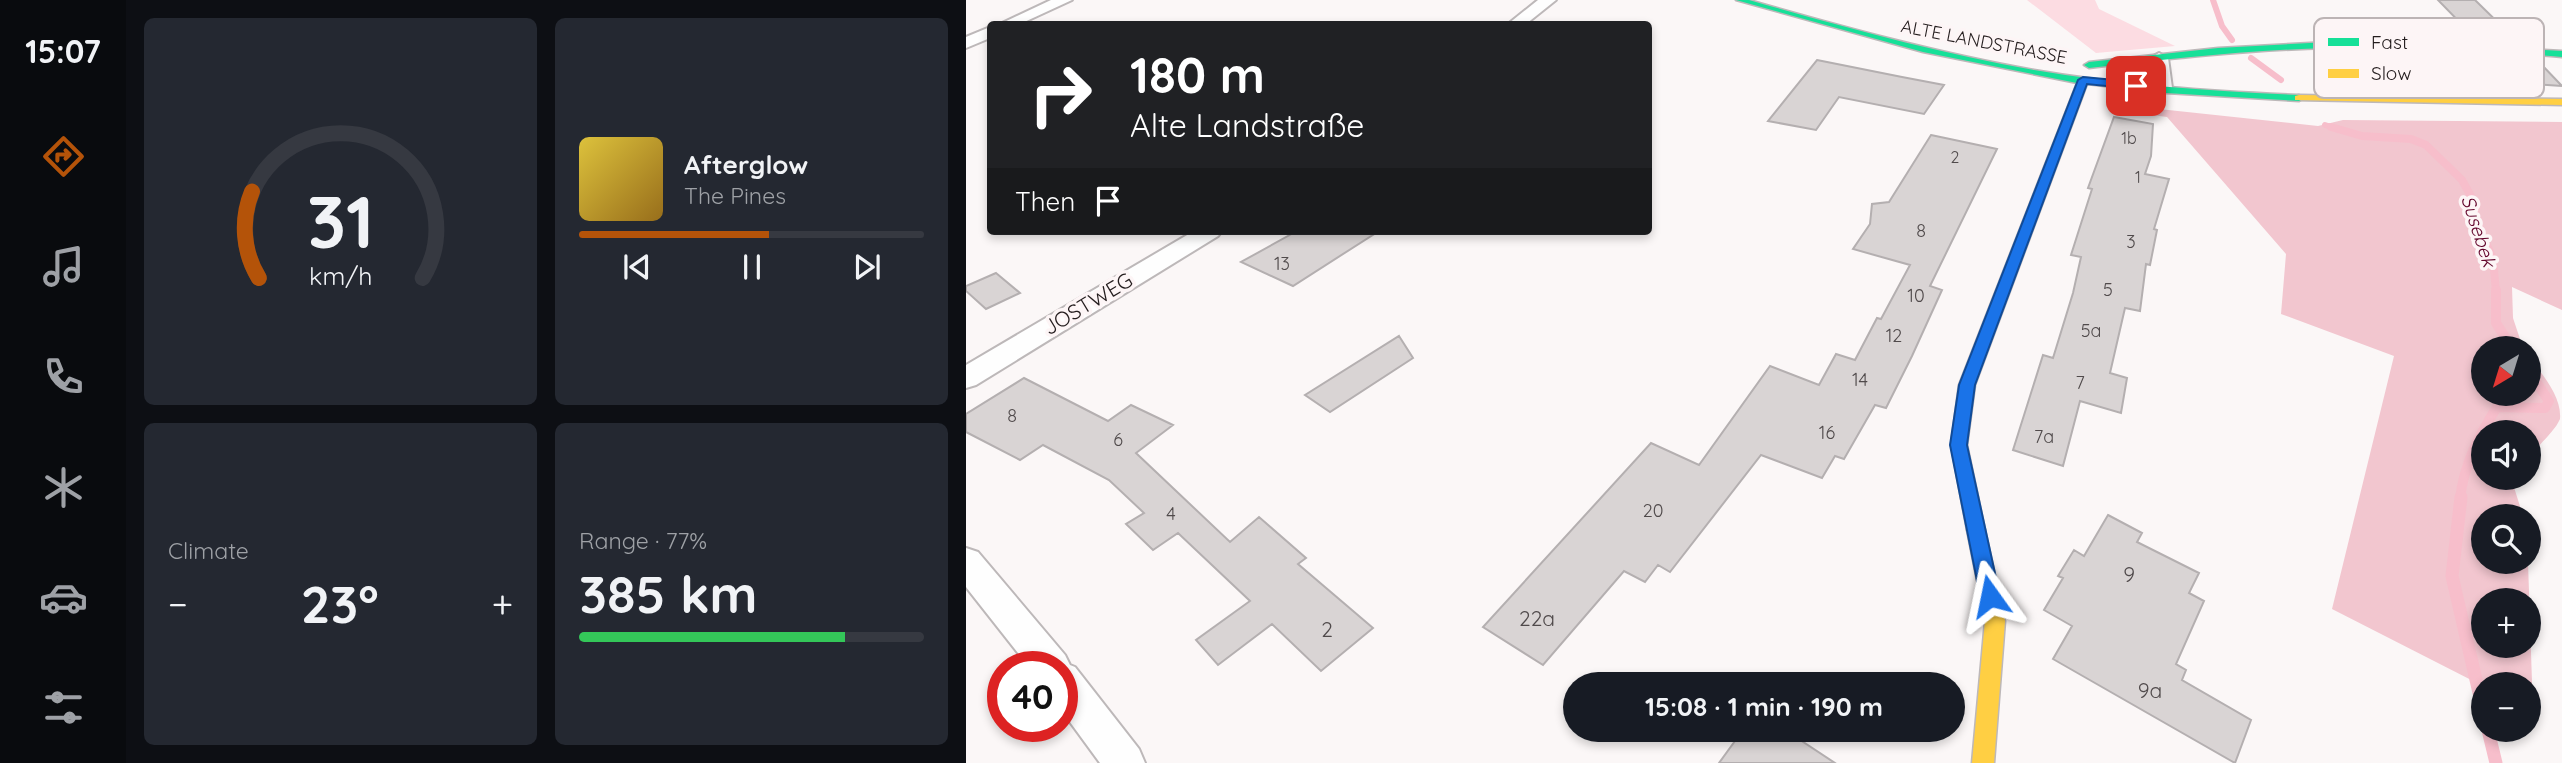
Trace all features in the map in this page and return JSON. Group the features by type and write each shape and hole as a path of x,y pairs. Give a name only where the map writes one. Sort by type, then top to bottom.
{"street":[{"path":"1015,21 1064,0"},
{"path":"1520,21 1548,0"},
{"name":"ALTE LANDSTRASSE","path":"1740,0 1880,40 2083,80 2327,100 2562,102"},
{"path":"966,43 987,33"},
{"path":"2053,76 2088,65 2259,48 2314,47"},
{"path":"2544,53 2562,54"},
{"path":"2160,58 2163,88"},
{"path":"1983,763 1995,621 1959,445 1967,385 2083,80"},
{"name":"JOSTWEG","path":"966,377 1203,235"},
{"path":"966,562 1039,651"},
{"path":"1078,701 1125,763"}],"shaded area":[{"path":"2027,0 2095,0 2099,9 2175,46 2096,53"},
{"path":"2112,104 2318,126 2343,120 2562,122 2562,310 2512,287 2513,318 2519,336 2471,336 2471,406 2541,406 2541,373 2550,385 2560,410 2560,419 2541,444 2541,420 2471,420 2471,490 2515,490 2519,504 2471,504 2471,574 2528,574 2529,588 2471,588 2471,658 2531,658 2532,672 2471,672 2471,680 2332,609 2394,356 2281,314 2286,254 2167,117 2109,109"}],"building":[{"path":"2438,0 2475,0 2493,18 2456,18"},
{"path":"1817,60 1944,85 1924,114 1839,97 1816,130 1768,121"},
{"path":"2544,67 2562,86 2544,85"},
{"path":"2114,117 2153,124 2151,156 2145,174 2169,179 2154,229 2157,230 2150,265 2146,264 2140,311 2125,308 2110,373 2127,378 2121,413 2080,401 2063,466 2013,450 2043,355 2053,358 2073,293 2081,257 2071,255 2092,189 2088,188"},
{"path":"1931,135 1997,149 1930,286 1942,290 1912,356 1886,408 1875,405 1844,459 1835,456 1822,478 1761,455 1670,572 1658,565 1645,582 1624,571 1543,665 1483,627 1651,443 1699,465 1770,366 1819,385 1836,354 1855,360 1910,265 1853,249 1870,224 1872,204 1889,202"},
{"path":"1290,235 1373,235 1293,286 1241,262"},
{"path":"996,273 1020,293 986,309 966,291 966,286"},
{"path":"1399,336 1413,358 1330,412 1305,395"},
{"path":"1024,378 1108,421 1131,405 1173,425 1136,453 1230,542 1259,517 1306,558 1298,564 1373,628 1321,671 1272,624 1218,665 1196,640 1250,601 1178,533 1153,550 1126,524 1144,513 1109,480 1043,445 1020,460 966,432 966,414"},
{"path":"2108,515 2142,533 2137,542 2199,573 2189,593 2204,601 2176,664 2186,670 2182,680 2251,720 2235,763 2053,659 2072,626 2044,610 2063,578 2058,576 2074,550 2084,556"},
{"path":"1734,742 1803,742 1835,763 1719,763"}],"waterway":[{"name":"Susebek","path":"2213,0 2222,26 2232,40"},
{"name":"Susebek","path":"2251,58 2281,80"},
{"name":"Susebek","path":"2325,125 2331,127"},
{"name":"Susebek","path":"2331,127 2362,136 2411,139 2426,145 2462,180 2473,200 2476,220 2493,259 2496,292"},
{"name":"Susebek","path":"2331,127 2337,129"},
{"name":"Susebek","path":"2496,292 2496,323 2504,336"},
{"name":"Susebek","path":"2460,499 2473,451 2497,407 2545,408 2549,401 2541,389"},
{"name":"Susebek","path":"2461,497 2452,576 2474,672"},
{"name":"Susebek","path":"2491,742 2496,763"}],"traffic: fast":[{"path":"1740,0 1849,31 2034,73 2166,90 2299,98"},
{"path":"2089,65 2218,51 2314,46"},
{"path":"2544,53 2562,54"},
{"path":"1976,530 1959,445 1967,385 2083,81"}],"traffic: slow":[{"path":"2299,98 2562,102"},
{"path":"1976,530 1995,621 1983,763"}],"route":[{"path":"1990,596 1959,445 1967,385 2083,80 2136,86"}]}
